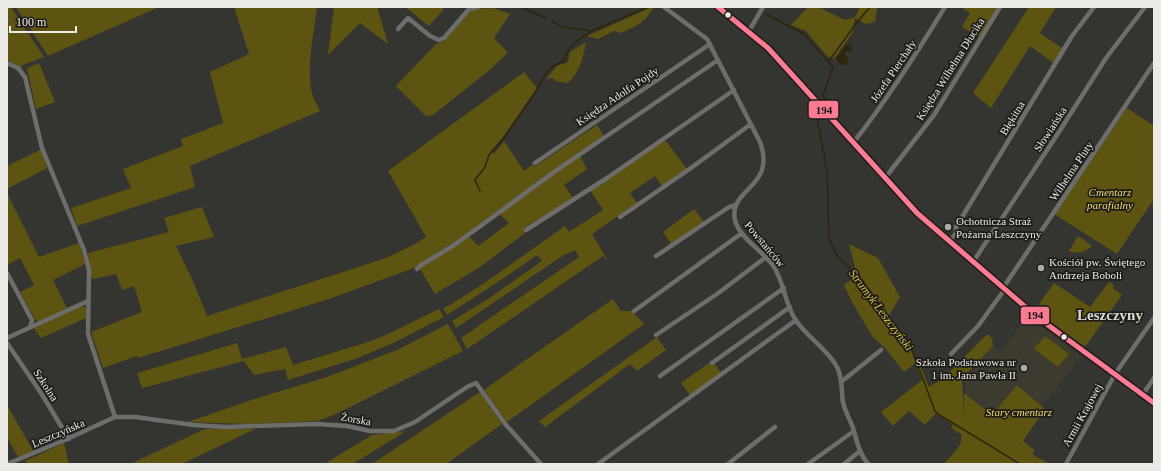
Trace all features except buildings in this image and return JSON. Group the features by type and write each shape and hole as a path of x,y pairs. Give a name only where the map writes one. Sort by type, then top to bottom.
{"street":[{"path":"398,29 408,18 430,36 439,40 444,38 469,9 478,7"},
{"path":"656,256 729,207 736,205 758,180 763,166 764,156 751,124 710,44 703,35 664,7"},
{"path":"718,7 768,48 913,209 1043,322 1154,402"},
{"path":"749,31 763,7"},
{"name":"Józefa Pierchały","path":"853,143 886,98 945,7"},
{"name":"Księdza Wilhelma Dłucika","path":"885,178 934,115 1000,7"},
{"name":"Błękitna","path":"950,241 956,233 956,227 1068,43 1094,7"},
{"name":"Słowiańska","path":"973,262 1106,58 1145,7"},
{"name":"Księdza Adolfa Pojdy","path":"535,163 710,44"},
{"path":"417,269 554,172 718,60"},
{"path":"7,63 18,68 25,77 42,148 84,250 89,270 88,334 115,417"},
{"name":"Wilhelma Pluty","path":"951,354 978,326 1004,289 1154,63"},
{"path":"526,230 607,178 734,90"},
{"path":"620,217 751,124"},
{"name":"Powstańców","path":"736,205 735,219 738,227 778,272 796,320 834,362 841,382 844,408 860,451 868,464"},
{"path":"634,311 742,233"},
{"path":"656,335 717,294 766,257"},
{"path":"7,273 32,320 39,323"},
{"path":"660,376 784,288"},
{"path":"7,338 88,301"},
{"path":"712,363 790,307"},
{"name":"Armii Krajowej","path":"1066,464 1115,374 1154,318"},
{"path":"30,327 32,320"},
{"path":"598,464 796,320"},
{"name":"Szkolna","path":"7,343 69,438"},
{"path":"841,382 881,350"},
{"path":"1143,394 1154,378"},
{"name":"Żorska","path":"115,417 135,417 178,424 226,427 317,424 347,426 370,432 388,432 403,428 415,422 467,387 476,383 506,425 541,464"},
{"name":"Leszczyńska","path":"7,464 115,417"},
{"path":"728,464 775,427"},
{"path":"808,464 854,432"},
{"path":"844,464 860,451"}],"shaded area":[{"path":"847,44 851,46 852,51 845,52 849,60 846,65 841,65 836,58 840,55"},
{"name":"Szkoła Podstawowa nr 1 im. Jana Pawła II","path":"1028,317 1081,356 1048,400 1041,405 1017,385 992,415 965,394 965,379 993,346 1000,351"}],"green space":[{"path":"7,7 11,7 44,57 22,65 23,68 7,60"},
{"path":"16,7 159,7 48,56"},
{"path":"234,7 317,7 311,52 310,75 313,97 320,111 190,166 195,187 77,226 71,208 131,188 123,169 183,146 181,139 223,123 210,72 249,54"},
{"path":"334,7 378,7 388,44 360,23 328,55"},
{"path":"405,7 443,7 443,10 429,26"},
{"path":"654,7 644,21 621,33 614,31 598,39 587,36"},
{"path":"808,7 818,7 845,20 855,17 860,7 879,7 877,9 875,22 866,24 855,18 853,32 834,59 827,56 806,31 791,25"},
{"path":"961,7 998,7 979,37 962,27 970,13"},
{"path":"1029,7 1056,7 1040,33 1063,49 1055,64 1030,46 991,108 973,93"},
{"path":"493,8 510,14 494,38 508,53 486,73 433,115 426,116 396,86 436,44 444,41 469,11 475,9"},
{"path":"586,42 584,54 580,64 568,83 555,81 553,78 546,79 557,66 568,62 570,52"},
{"path":"39,63 55,102 36,109 27,68"},
{"path":"524,72 537,88 503,137 491,151 494,154 504,141 524,171 533,164 534,167 597,125 604,136 551,172 466,234 414,268 329,299 138,358 137,356 103,368 91,332 142,312 134,286 122,290 116,274 93,279 91,276 88,253 169,232 164,218 202,207 214,237 176,246 193,281 207,316 386,258 426,237 388,171"},
{"name":"Cmentarz parafialny","path":"1127,108 1154,126 1154,199 1117,254 1054,214"},
{"path":"665,140 687,169 662,186 655,176 630,193 637,203 592,234 608,261 603,256 467,349 461,338 579,257 575,250 564,255 456,328 452,321 488,299 542,261 537,255 447,315 443,308 483,284 565,226 569,232 603,210 590,190"},
{"path":"42,149 47,168 7,189 7,166"},
{"path":"580,156 587,169 564,185 573,198 524,228 525,233 480,267 435,294 420,269 421,267 469,236 478,246 509,223 499,213"},
{"path":"7,193 39,257 79,243 85,264 53,280 67,308 41,321 36,321 20,292 34,285 20,258 7,265"},
{"path":"694,209 704,222 672,245 663,232"},
{"path":"1078,236 1091,245 1091,247 1086,251 1069,251"},
{"path":"849,244 878,258 900,297 889,316 862,279 857,275"},
{"name":"Stary cmentarz","path":"856,276 912,352 914,360 918,360 929,387 944,378 987,334 992,338 993,346 962,379 964,416 964,393 992,415 1017,385 1045,409 1023,441 1034,450 1033,455 1050,464 944,464 961,442 961,434 951,428 953,425 936,413 925,425 909,411 893,426 881,412 922,380 916,363 904,372 885,348 872,336 844,285"},
{"path":"1109,282 1114,285 1113,288 1122,295 1085,347 1035,310 1054,283 1090,307"},
{"path":"613,299 621,311 632,311 644,324 507,422 484,390"},
{"path":"81,306 87,309 86,318 41,338 33,327"},
{"path":"439,309 444,317 393,343 358,358 288,380 285,369 254,375 244,361 142,388 137,373 237,343 242,359 286,347 293,365 368,342 386,335"},
{"path":"448,324 463,351 338,413 318,421 248,424 188,422 254,399 327,377 397,350"},
{"path":"1045,336 1069,354 1058,367 1034,349"},
{"path":"657,337 666,350 637,371 630,364 545,427 539,421"},
{"path":"709,363 711,366 715,364 721,373 691,396 681,383"},
{"path":"480,392 502,424 446,464 372,464"},
{"path":"7,405 34,452 18,457 7,437"},
{"path":"205,429 255,429 182,464 130,464"},
{"path":"406,431 353,464 324,464 372,435"},
{"path":"64,443 69,464 28,464 25,461"}],"waterway":[{"path":"521,7 546,18"},
{"path":"552,21 562,27 592,31 648,7"},
{"path":"749,7 754,8"},
{"path":"829,61 870,7"},
{"path":"766,14 804,34 833,67 823,95 828,102 825,106"},
{"path":"480,191 475,180 485,167 489,155 504,138 548,71 553,66 564,61 571,47 592,31"},
{"name":"Strumyk Leszczyński","path":"818,113 818,123 827,171 829,237 836,254 862,281 913,352 935,411 1020,464"}],"transit line":[{"name":"194","path":"718,7 768,48 917,213 1037,317 1154,403"}],"place":[{"name":"Ochotnicza Straż Pożarna Leszczyny","path":"948,227"},
{"name":"Kościół pw. Świętego Andrzeja Boboli","path":"1041,268"},
{"name":"Szkoła Podstawowa nr 1 im. Jana Pawła II","path":"1024,368"}],"district":[{"name":"Leszczyny","path":"1110,315"}]}
